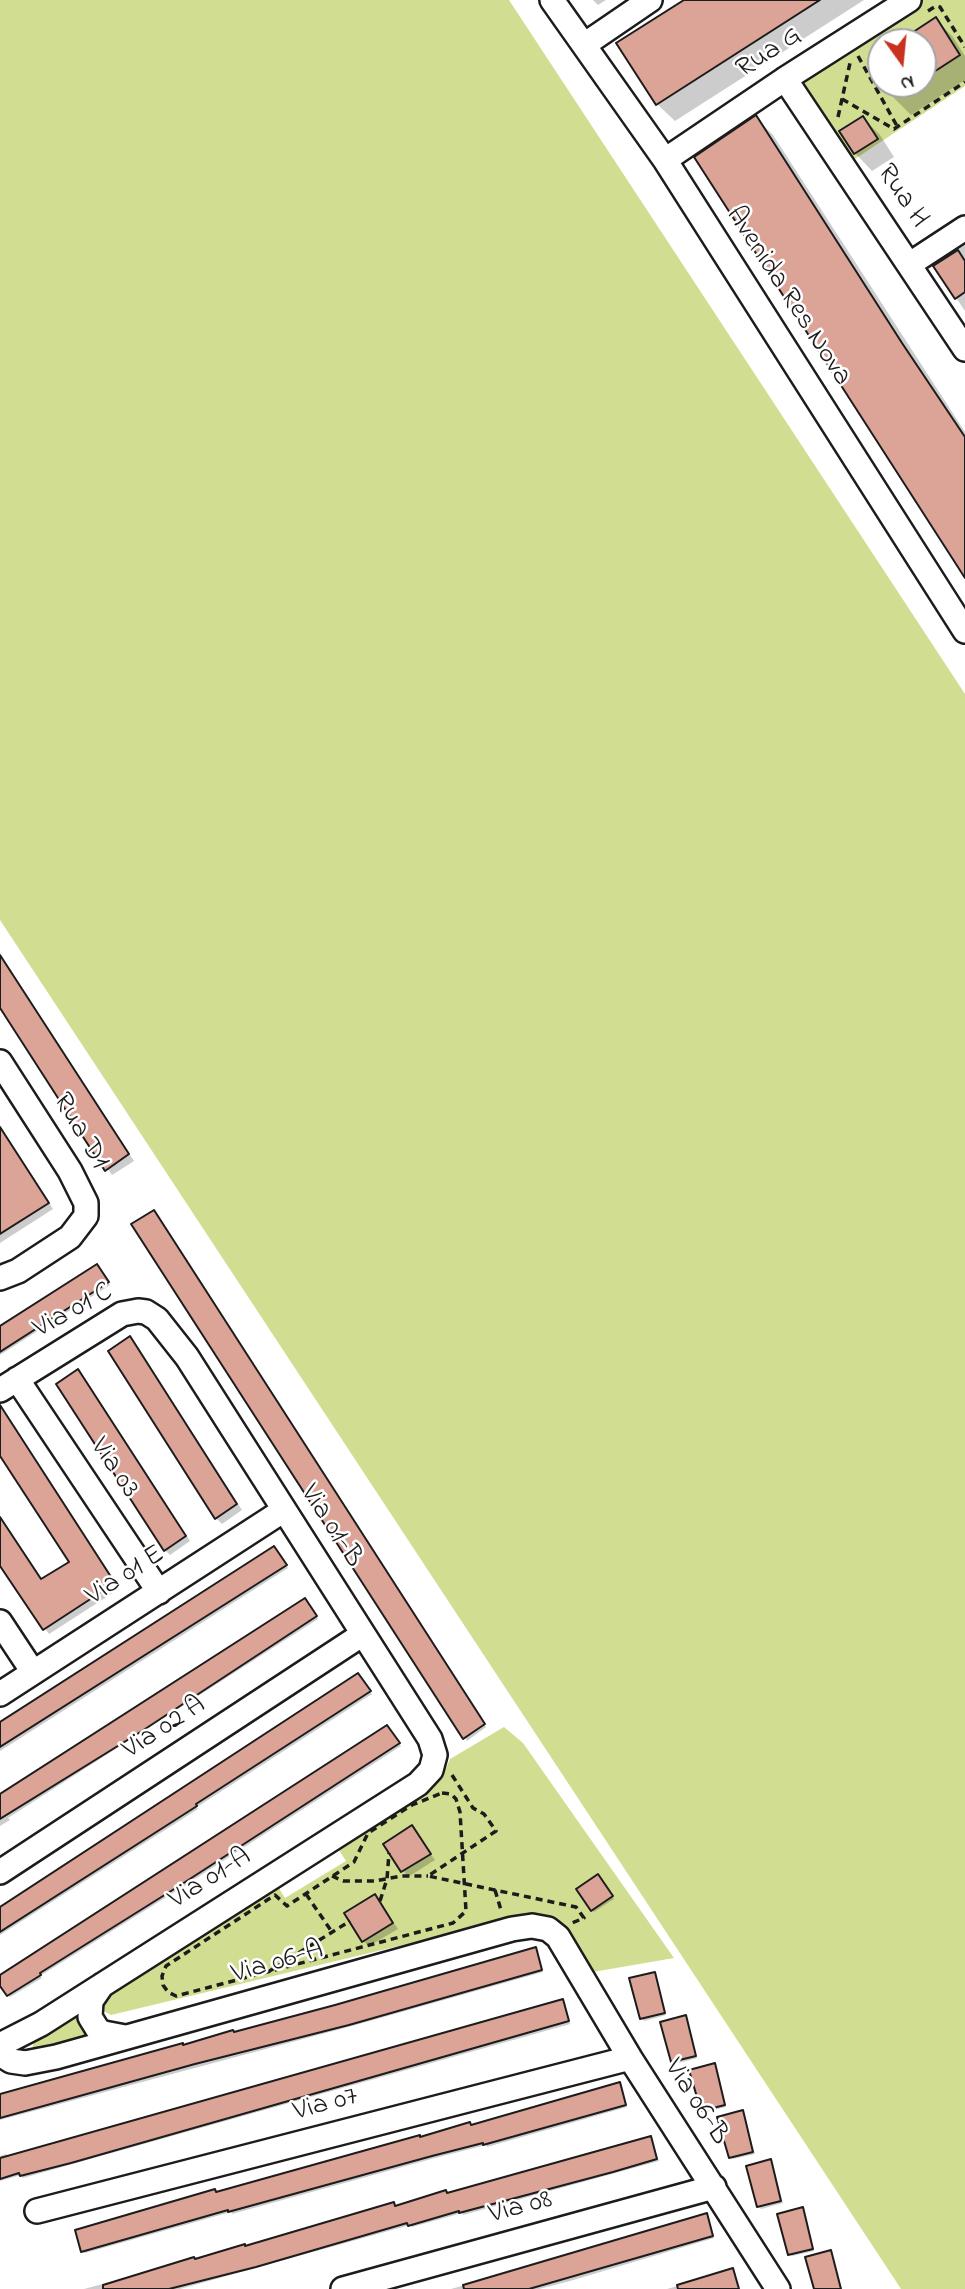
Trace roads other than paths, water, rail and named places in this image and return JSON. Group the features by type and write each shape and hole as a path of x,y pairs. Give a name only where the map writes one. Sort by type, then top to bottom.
{"street":[{"name":"Avenida Res Nova","path":"552,0 665,160 965,631"},
{"path":"584,45 650,0"},
{"name":"Rua G","path":"665,160 785,79 918,6"},
{"name":"Rua H","path":"785,79 965,349"},
{"path":"910,264 965,229"},
{"name":"Rua D1","path":"0,1062 70,1171 86,1203 86,1209 82,1224 70,1237 18,1272 0,1278"},
{"name":"Via 01 C","path":"8,1384 127,1312 146,1312 173,1337"},
{"name":"Via 01-B","path":"173,1337 435,1750"},
{"name":"Via 03","path":"8,1384 159,1592"},
{"name":"Via 01 E","path":"0,1694 284,1510"},
{"path":"0,1622 33,1672"},
{"name":"Via 02 A","path":"0,1872 363,1634"},
{"name":"Via 01-A","path":"0,2045 30,2031 418,1784 434,1765 435,1750"},
{"name":"Via 06-A","path":"0,2054 11,2061 25,2063 56,2057 512,1929 531,1926 548,1929 566,1937"},
{"name":"Via 06-B","path":"566,1937 630,2058 778,2289"},
{"path":"102,1985 91,2001 90,2017 98,2030 125,2037"},
{"name":"Via 07","path":"37,2211 630,2058"},
{"name":"Via 08","path":"343,2289 714,2187"}]}
